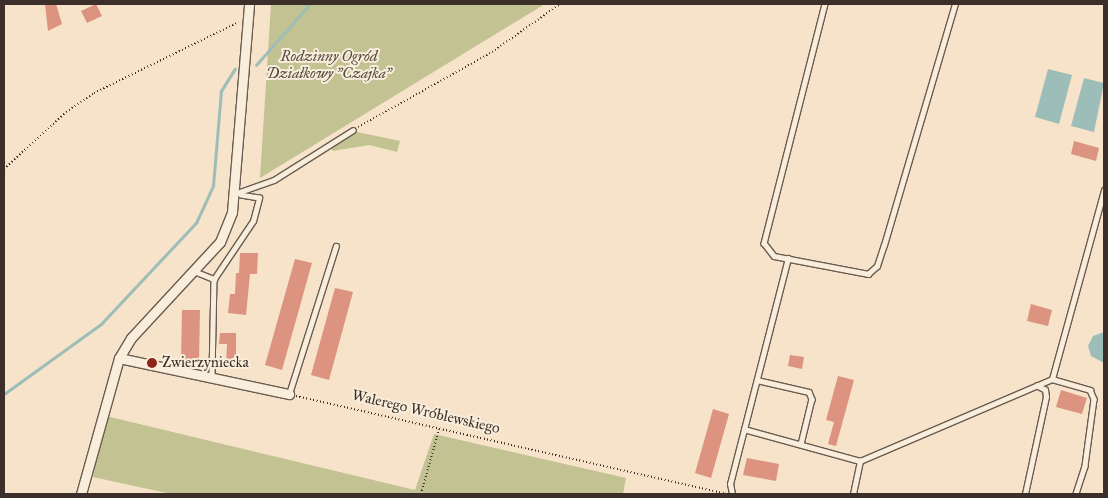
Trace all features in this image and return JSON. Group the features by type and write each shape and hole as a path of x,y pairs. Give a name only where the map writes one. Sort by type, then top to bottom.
{"street":[{"path":"81,494 119,358 131,338 220,242 232,212 249,4"},
{"path":"119,358 289,394"}],"lane":[{"path":"825,4 764,232 764,243 774,256 868,274 877,266 954,4"},
{"path":"234,194 274,180 353,130"},
{"path":"1052,379 1104,190"},
{"path":"212,378 214,279 248,233 259,198 234,194"},
{"path":"289,394 336,246"},
{"path":"732,494 730,484 788,258"},
{"path":"193,270 214,279"},
{"path":"744,429 860,461 1052,379 1090,390 1094,399 1086,466 1076,494"},
{"path":"757,380 809,392 812,399 801,444"},
{"path":"1025,494 1046,397 1045,390 1036,386"},
{"path":"853,494 860,461"}],"path":[{"path":"353,130 492,52 560,4"},
{"path":"4,169 66,112 94,92 233,22 248,21"},
{"name":"Walerego Wróblewskiego","path":"289,394 727,494"},
{"path":"421,494 439,429"}],"green space":[{"name":"Rodzinny Ogród Działkowy \"Czajka\"","path":"271,4 545,4 260,178"},
{"path":"357,132 400,141 397,152 369,145 333,151 330,147"},
{"path":"106,416 415,490 434,434 626,478 623,494 171,494 93,477"}],"water":[{"path":"1048,69 1072,75 1059,124 1035,117"},
{"path":"1084,78 1104,83 1094,132 1071,126"},
{"path":"1104,332 1104,363 1091,356 1088,346 1093,336"}],"building":[{"path":"45,4 56,4 62,24 48,31"},
{"path":"96,4 102,16 87,23 81,11"},
{"path":"1074,141 1099,148 1096,161 1071,154"},
{"path":"240,253 258,253 257,274 250,274 246,315 228,313 230,294 235,294 236,273 239,273"},
{"path":"295,259 312,263 282,370 265,365"},
{"path":"335,288 353,292 329,380 311,375"},
{"path":"1031,304 1052,310 1048,326 1027,321"},
{"path":"182,310 200,310 199,360 181,360"},
{"path":"220,333 236,333 236,368 226,367 227,344 219,344"},
{"path":"790,355 804,357 802,369 788,366"},
{"path":"838,376 854,380 836,446 828,444 834,422 826,420"},
{"path":"1061,390 1087,398 1082,414 1056,407"},
{"path":"713,409 729,414 711,478 695,473"},
{"path":"747,458 779,464 776,481 743,475"}],"waterway":[{"path":"256,65 310,4"},
{"path":"4,394 101,324 196,223 213,186 221,91 235,69"}],"place":[{"name":"Zwierzyniecka","path":"152,363"}]}
